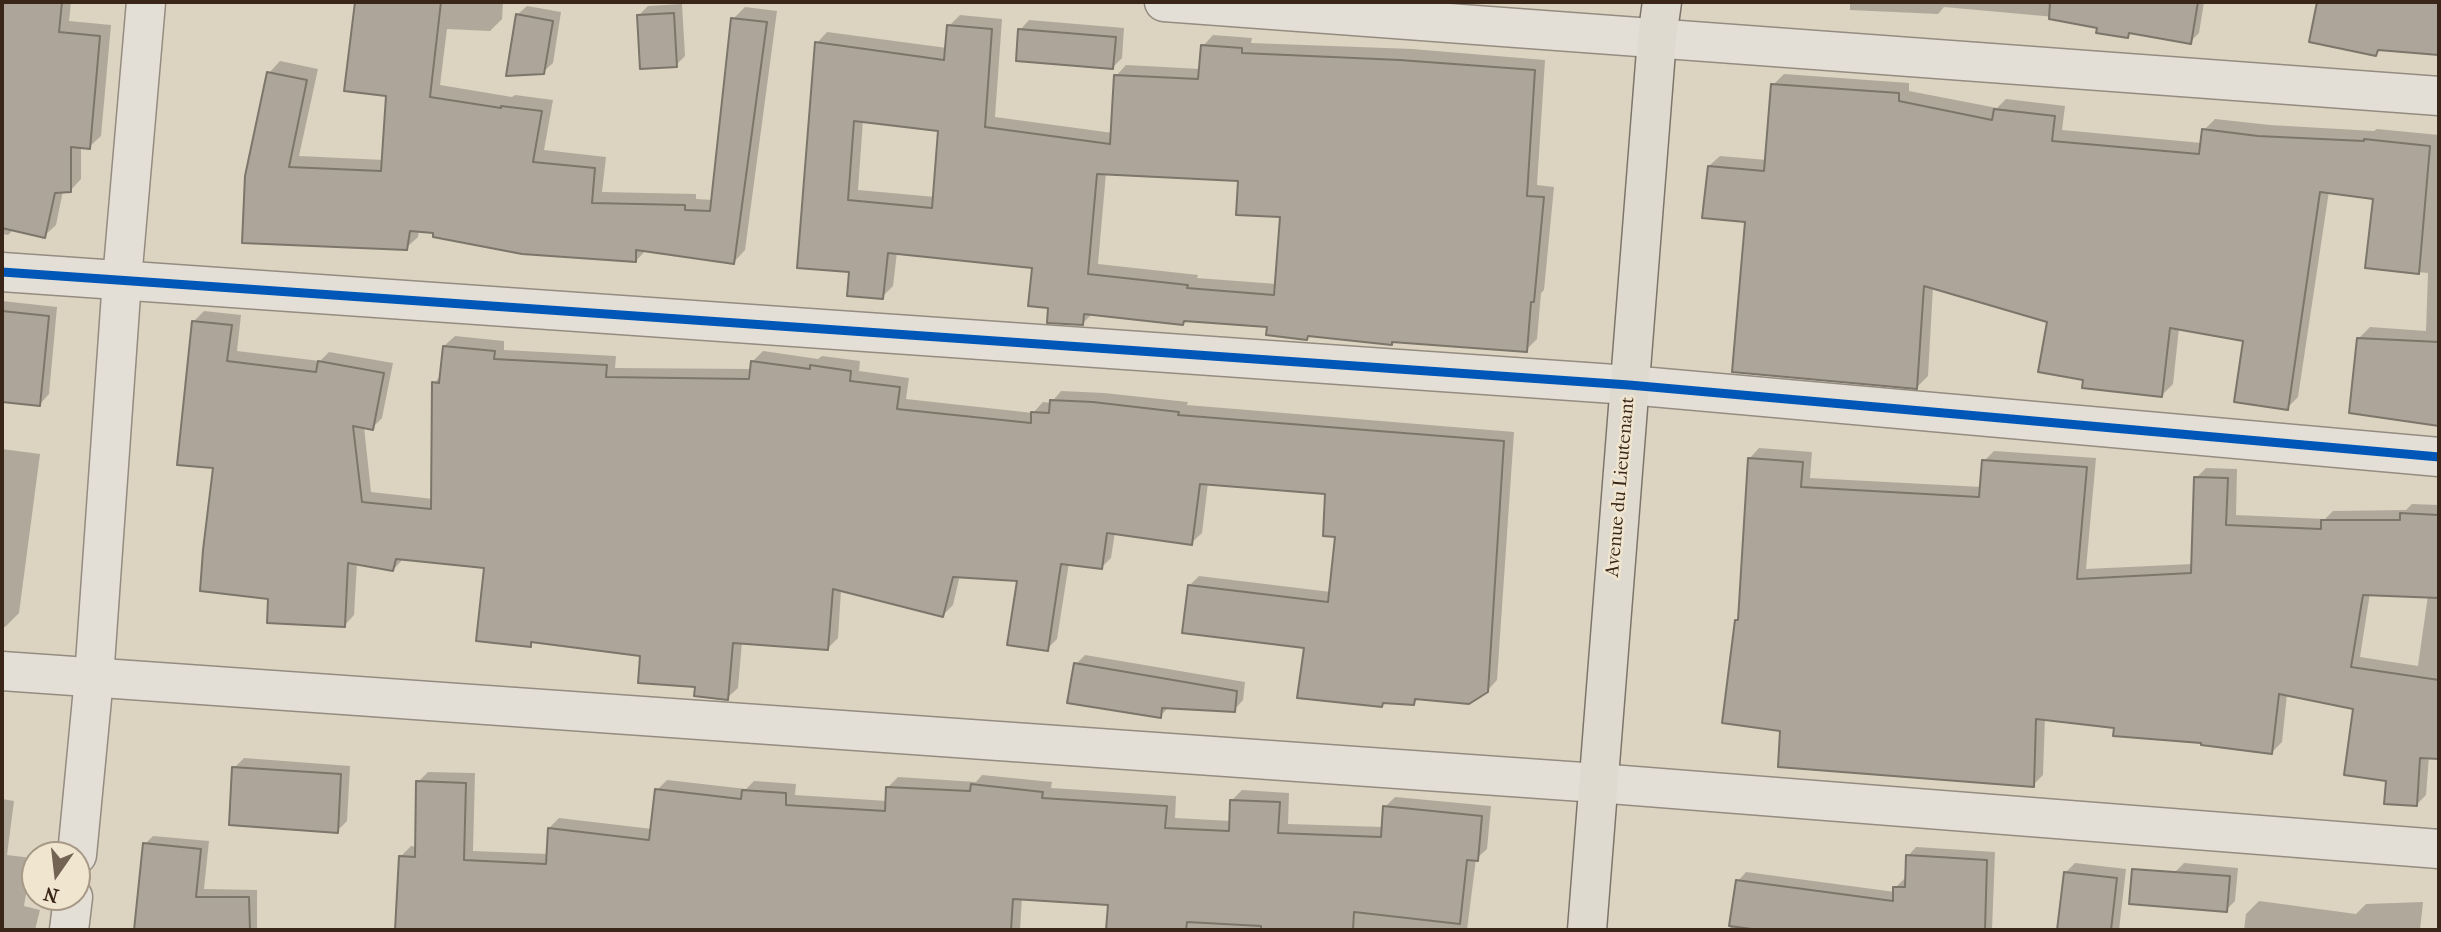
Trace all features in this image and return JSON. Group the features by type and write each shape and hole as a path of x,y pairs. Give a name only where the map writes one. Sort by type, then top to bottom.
{"main road":[{"name":"Avenue du Lieutenant","path":"1587,930 1660,20"}],"street":[{"path":"78,841 94,678 122,280 146,2"},
{"path":"1164,2 1660,20 2439,96"},
{"path":"2,272 1629,385 2439,457"},
{"path":"2,671 1597,783 2439,849"},
{"path":"69,930 71,911"}],"building":[{"path":"2,2 62,2 59,32 100,36 90,149 71,147 71,192 55,193 45,238 2,228"},
{"path":"355,2 441,2 430,97 501,108 542,111 533,162 595,168 592,203 685,205 685,210 710,211 731,18 767,22 734,264 636,250 636,262 522,254 433,237 433,233 410,231 407,250 242,243 245,176 267,72 307,80 289,167 381,171 386,96 344,91"},
{"path":"2050,2 2198,2 2191,44 2129,33 2128,38 2096,33 2097,28 2049,19"},
{"path":"2317,2 2439,2 2439,55 2378,50 2376,56 2309,42"},
{"path":"674,13 677,67 640,69 637,15"},
{"path":"516,14 553,21 544,74 506,76"},
{"path":"947,25 992,29 985,127 1110,144 1114,75 1198,79 1201,45 1242,48 1242,53 1400,60 1535,70 1527,196 1544,197 1527,352 1392,342 1392,345 1308,336 1307,340 1266,335 1267,327 1184,321 1183,325 1084,314 1083,325 1047,323 1048,308 1028,306 1032,268 888,253 883,299 847,296 849,272 797,268 815,42 944,60","holes":["854,121 938,131 932,208 848,200","1097,174 1238,181 1236,215 1280,217 1274,295 1187,288 1188,285 1088,274"]},
{"path":"1018,29 1116,37 1113,69 1016,61"},
{"path":"1771,84 1899,93 1899,101 1992,120 1994,109 2055,116 2052,141 2199,154 2202,129 2258,136 2364,139 2430,146 2419,274 2365,268 2373,199 2320,192 2288,410 2234,402 2243,341 2170,328 2162,397 2082,388 2083,380 2038,372 2047,322 1924,286 1917,389 1732,372 1745,222 1702,218 1708,166 1764,171"},
{"path":"2,311 49,316 40,406 2,402"},
{"path":"192,321 232,325 227,361 316,372 318,361 384,373 373,430 353,426 362,502 431,509 432,382 439,383 443,346 495,351 494,359 607,365 606,377 749,379 751,361 810,369 810,365 851,371 850,381 900,387 897,409 1031,423 1031,412 1049,413 1050,400 1179,412 1178,415 1504,441 1488,692 1469,704 1415,699 1414,705 1383,703 1382,707 1297,698 1304,648 1182,633 1188,585 1328,602 1335,537 1323,536 1325,494 1200,484 1192,545 1107,533 1102,569 1061,564 1048,651 1007,645 1017,581 953,577 943,617 833,589 828,650 733,643 728,700 694,696 695,687 638,683 640,656 531,642 531,647 476,641 484,568 396,559 393,571 348,563 345,627 267,623 268,599 200,591 213,468 177,465"},
{"path":"2357,338 2439,342 2439,426 2349,413"},
{"path":"1748,458 1803,462 1801,487 1979,497 1982,460 2087,467 2077,579 2191,573 2194,477 2228,478 2226,525 2321,529 2321,520 2400,520 2400,513 2439,515 2439,598 2363,595 2351,667 2439,680 2439,759 2420,758 2417,806 2384,804 2386,781 2344,775 2353,709 2279,694 2272,754 2201,743 2113,736 2114,728 2036,719 2034,787 1778,767 1780,731 1722,723 1735,620 1738,620"},
{"path":"1074,663 1237,691 1235,712 1162,708 1161,718 1067,703"},
{"path":"232,767 341,774 338,833 229,825"},
{"path":"416,781 466,783 464,860 546,864 548,828 649,840 655,789 741,799 742,790 786,793 786,805 885,811 886,787 970,791 971,784 1043,792 1042,798 1167,806 1165,828 1229,831 1230,800 1280,802 1278,833 1381,837 1383,806 1482,816 1478,861 1467,860 1460,924 1354,912 1353,930 1261,930 1261,926 1187,922 1186,930 1106,930 1108,905 1013,899 1011,930 395,930 399,856 415,857"},
{"path":"143,843 201,849 196,897 249,897 250,930 134,930"},
{"path":"1906,855 1987,860 1985,930 1759,930 1729,926 1736,880 1893,901 1893,887 1905,887"},
{"path":"2132,869 2230,876 2227,912 2129,904"},
{"path":"2064,872 2117,878 2111,930 2057,930"}],"cycle path":[{"path":"2,272 1629,385 2439,457"}]}
